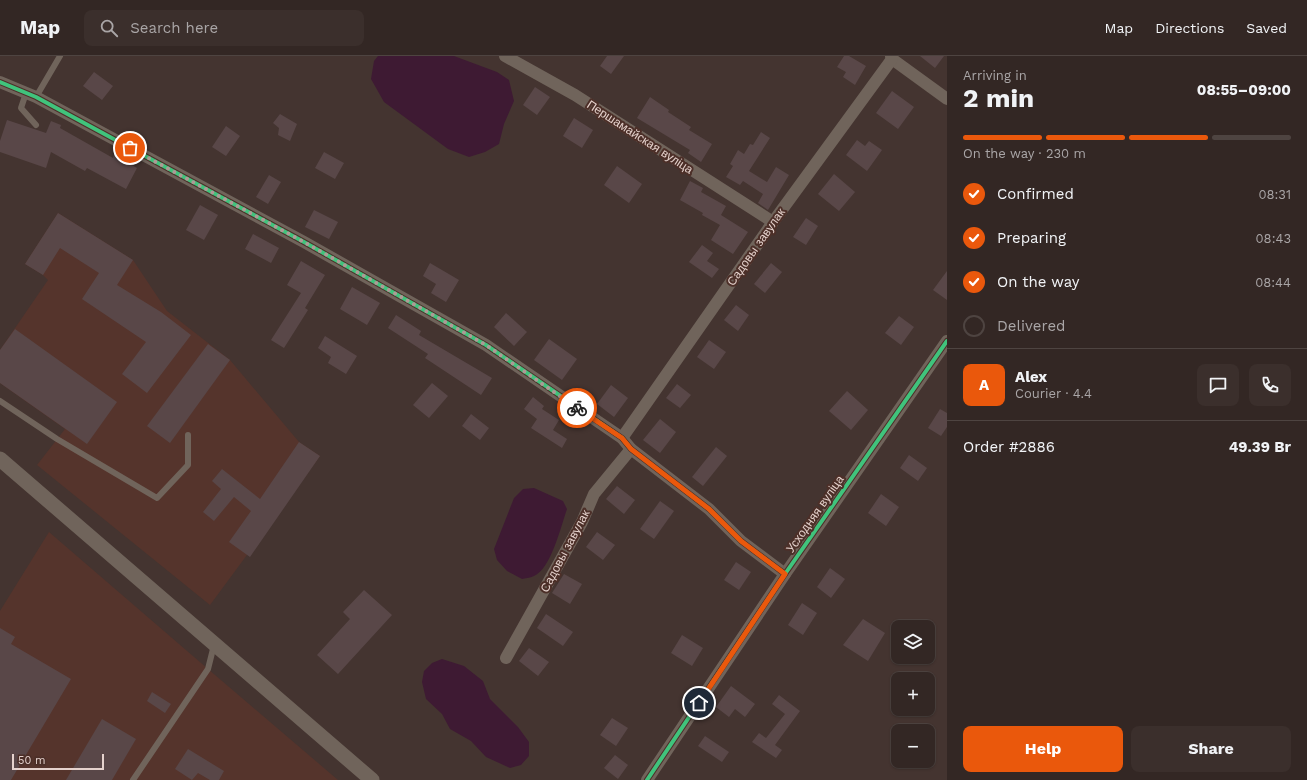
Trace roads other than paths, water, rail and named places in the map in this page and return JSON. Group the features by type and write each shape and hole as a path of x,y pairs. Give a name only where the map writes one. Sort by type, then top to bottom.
{"street":[{"name":"Першамайская вуліца","path":"505,56 575,95 773,222"},
{"path":"892,57 947,99"},
{"name":"Садовы завулак","path":"622,438 773,222 892,57"},
{"path":"0,82 31,95 297,238 486,345 622,438 631,449 709,509 741,541 785,574"},
{"name":"Усходняя вуліца","path":"647,780 785,574 947,341"},
{"name":"Садовы завулак","path":"506,658 582,522 594,494 631,449"},
{"path":"0,459 372,780"}],"lane":[{"path":"36,125 21,108 60,56"},
{"path":"0,401 57,439 158,498 188,465 188,436"},
{"path":"133,780 208,669 214,645"}]}
